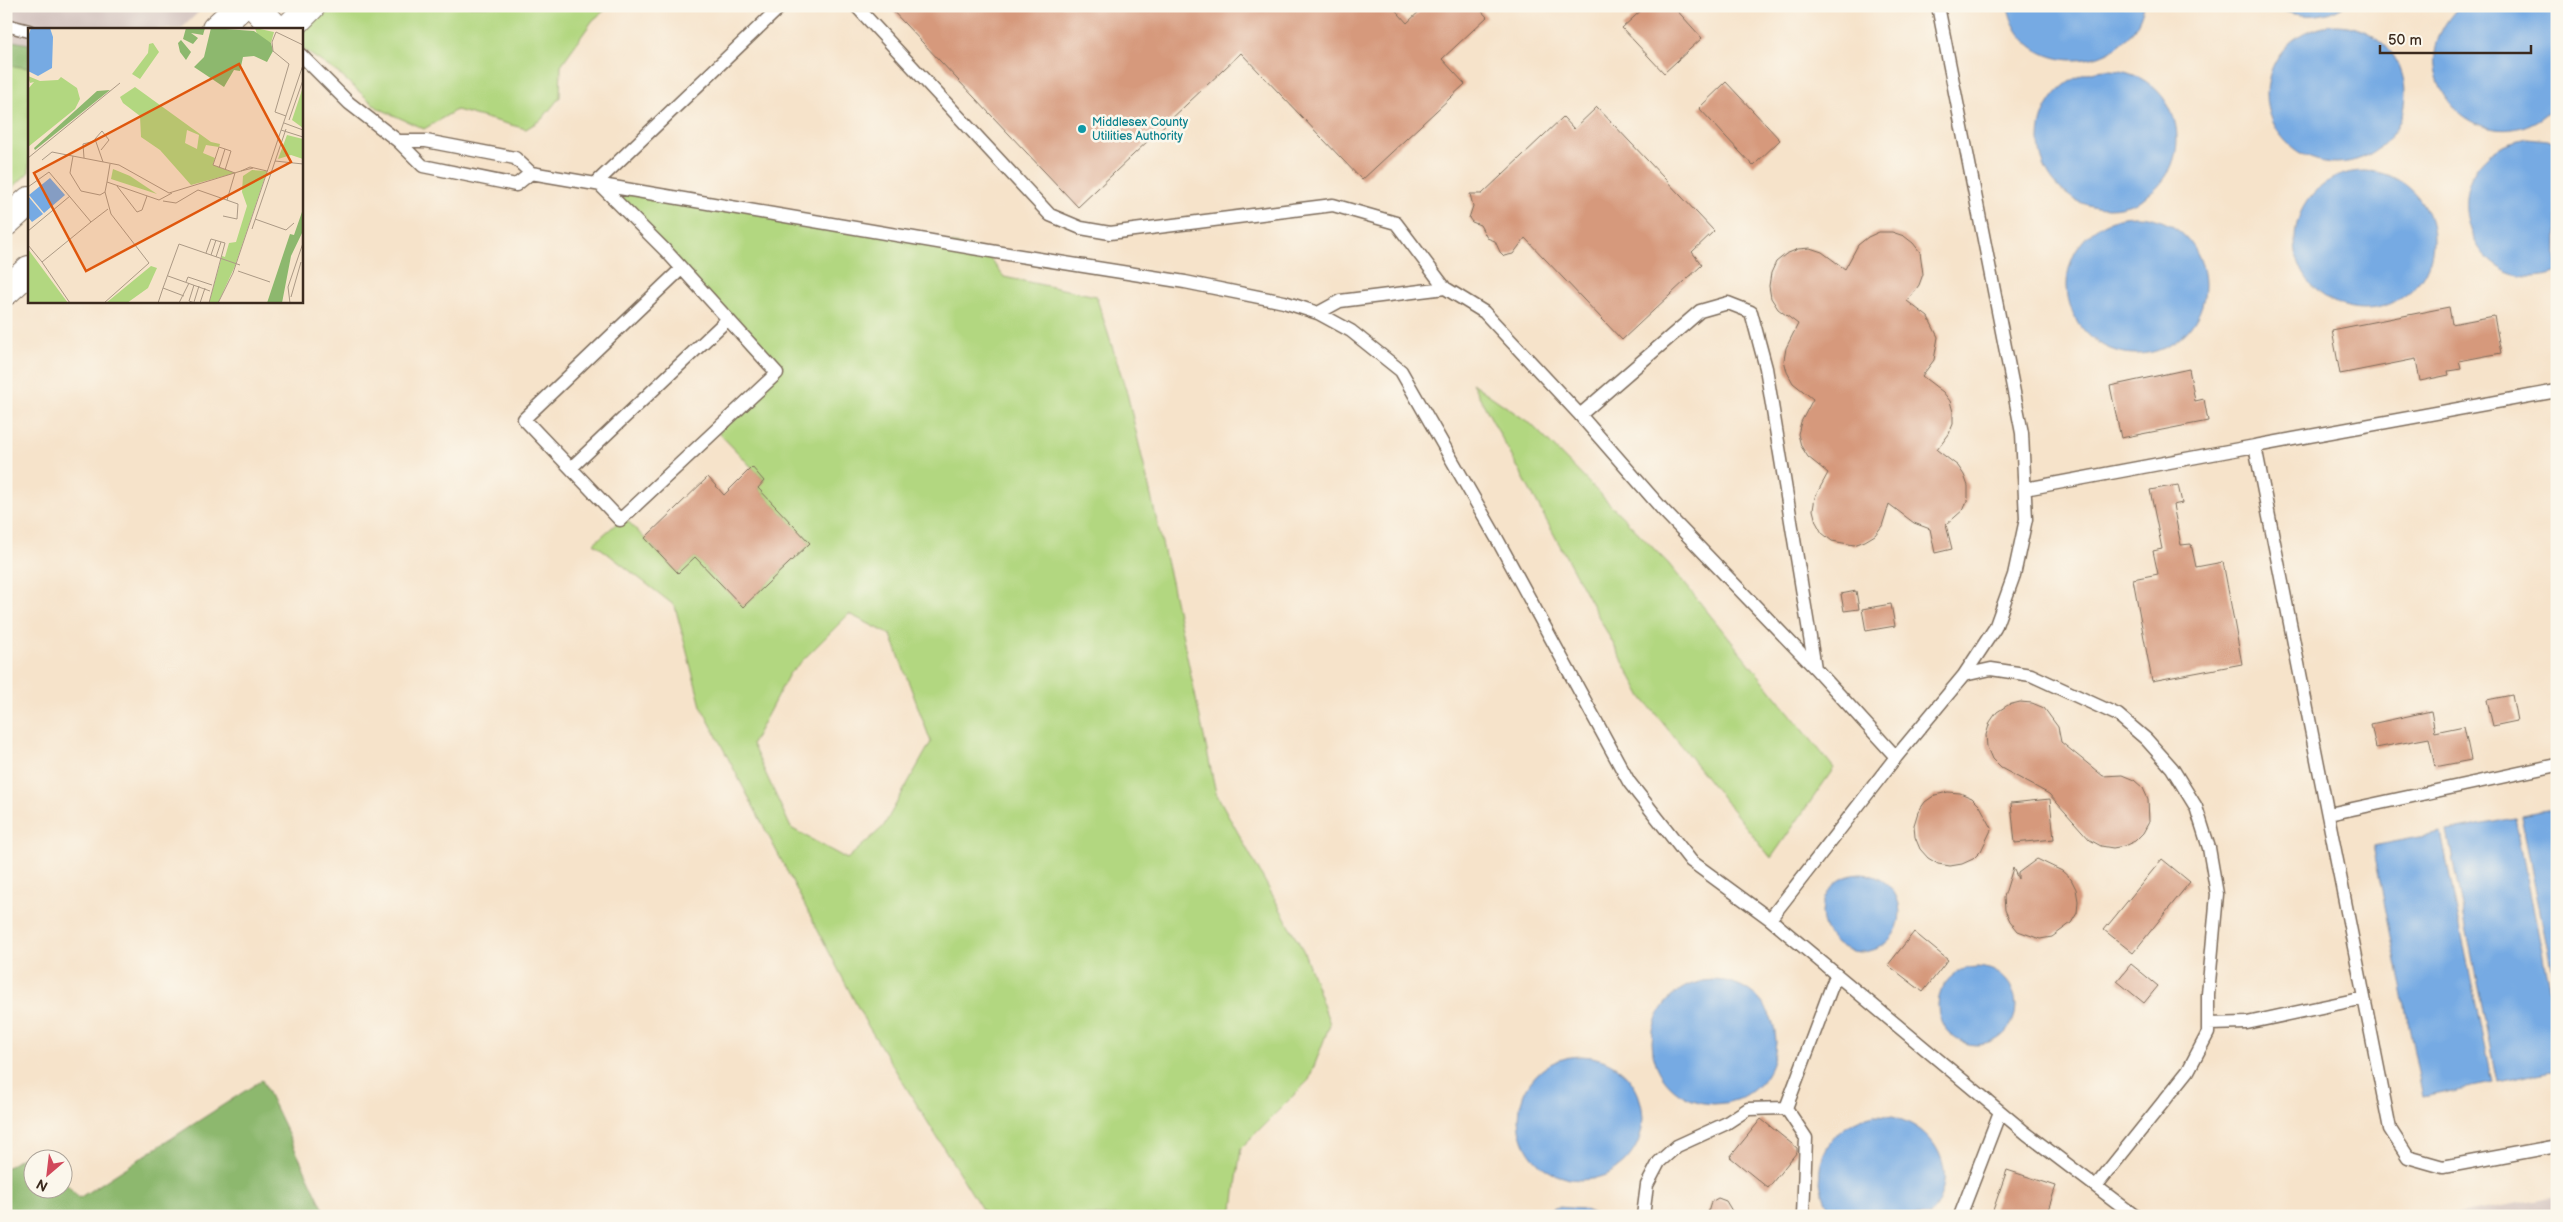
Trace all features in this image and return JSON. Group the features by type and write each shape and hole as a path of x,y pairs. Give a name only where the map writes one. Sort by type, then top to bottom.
{"main road":[{"path":"217,28 241,6"},
{"path":"256,6 275,28"},
{"path":"289,28 311,6"},
{"path":"6,222 28,202"},
{"path":"6,291 28,271"}],"lane":[{"path":"597,182 781,6"},
{"path":"856,6 1050,215 1081,228 1110,233 1333,205 1396,224 1445,288 1484,312 1580,415 1663,510 1815,668 1896,757"},
{"path":"1770,920 1896,757 1964,675 1995,628 2014,575 2026,519 2022,433 1938,6"},
{"path":"6,25 28,31"},
{"path":"302,56 360,113 398,141 423,166 516,185 531,173"},
{"path":"398,141 426,141 515,158 531,173 597,182 1014,255 1185,282 1284,302 1318,313 1351,331 1401,371 1496,537 1628,782 1691,860 1770,920 2000,1112 2135,1216"},
{"path":"597,182 682,269 777,373 620,520 524,419 682,269"},
{"path":"1318,313 1340,301 1445,288"},
{"path":"1580,415 1700,311 1728,303 1751,312 1766,368 1815,668"},
{"path":"571,468 728,319"},
{"path":"2025,489 2557,391"},
{"path":"2255,446 2390,1129 2408,1157 2443,1168 2557,1146"},
{"path":"1964,675 1991,669 2032,675 2118,715 2146,739 2172,768 2196,808 2209,848 2217,894 2208,994 2208,1033 2188,1071 2096,1186"},
{"path":"2329,814 2557,765"},
{"path":"1786,1108 1836,974"},
{"path":"2208,1024 2247,1023 2364,998"},
{"path":"1643,1216 1642,1209 1647,1184 1659,1162 1678,1146 1725,1124 1748,1109 1786,1108"},
{"path":"1786,1108 1806,1138 1803,1216"},
{"path":"1960,1216 2000,1112"}],"shaded area":[{"path":"6,6 205,6 182,28 28,28 28,44 6,40"},
{"path":"2557,1196 2557,1216 2446,1216"}],"green space":[{"path":"311,6 610,6 593,20 561,65 560,97 542,119 526,129 456,110 424,129 378,108 338,73 302,49 301,28"},
{"path":"6,40 28,44 28,68 6,65"},
{"path":"6,65 28,68 28,173 6,194"},
{"path":"597,182 983,249 1004,277 1096,296 1127,393 1172,586 1216,793 1304,952 1330,1024 1309,1080 1241,1148 1232,1216 986,1216 865,1021 701,706 675,606 594,543 624,517 678,573 695,557 743,607 810,543 758,488 764,480 717,431 777,373","holes":["849,614 891,635 931,742 883,827 847,859 791,828 752,744 789,674"]},
{"path":"1472,383 1531,424 1668,563 1834,768 1771,858 1642,697"},
{"path":"262,1080 327,1216 6,1216 6,1168 22,1158 22,1200 72,1200 72,1190 79,1198"}],"water":[{"path":"2008,6 2144,6 2134,29 2118,46 2097,56 2074,60 2052,57 2032,47 2017,30"},
{"path":"2272,6 2343,6 2317,15 2298,15"},
{"path":"2460,6 2546,6 2557,17 2557,104 2531,124 2504,130 2478,124 2456,109 2441,88 2435,62 2440,34"},
{"path":"2336,25 2362,30 2385,45 2400,68 2405,94 2400,120 2385,143 2362,158 2336,163 2310,158 2287,143 2272,120 2267,94 2272,68 2287,45 2310,30"},
{"path":"2108,70 2134,75 2157,90 2172,113 2177,139 2172,165 2157,188 2134,203 2108,208 2082,203 2059,188 2044,165 2039,139 2044,113 2059,90 2082,75"},
{"path":"2527,138 2557,141 2557,272 2526,277 2500,268 2480,250 2468,225 2466,198 2474,172 2494,151"},
{"path":"2364,171 2390,176 2413,191 2428,214 2433,240 2428,266 2413,289 2390,304 2364,309 2338,304 2315,289 2300,266 2295,240 2300,214 2315,191 2338,176"},
{"path":"2136,216 2162,221 2185,236 2200,259 2205,285 2200,311 2185,334 2162,349 2136,354 2110,349 2087,334 2072,311 2067,285 2072,259 2087,236 2110,221"},
{"path":"2557,809 2557,997 2521,816"},
{"path":"2515,818 2557,1027 2557,1070 2497,1082 2447,831"},
{"path":"2441,833 2492,1083 2423,1097 2373,846"},
{"path":"1861,874 1876,877 1893,891 1897,898 1900,913 1897,928 1883,945 1876,949 1861,952 1846,949 1829,935 1825,928 1822,913 1825,898 1839,881 1846,877"},
{"path":"1977,967 1992,970 2009,984 2013,991 2016,1006 2013,1021 1999,1038 1992,1042 1977,1045 1962,1042 1945,1028 1941,1021 1938,1006 1941,991 1955,974 1962,970"},
{"path":"1714,980 1738,985 1758,998 1771,1018 1776,1042 1771,1066 1758,1086 1738,1099 1714,1104 1690,1099 1670,1086 1657,1066 1652,1042 1657,1018 1670,998 1690,985"},
{"path":"1581,1056 1605,1061 1625,1074 1638,1094 1643,1118 1638,1142 1625,1162 1605,1175 1581,1180 1557,1175 1537,1162 1524,1142 1519,1118 1524,1094 1537,1074 1557,1061"},
{"path":"1874,1115 1894,1117 1911,1124 1925,1134 1936,1148 1943,1163 1944,1180 1940,1198 1930,1216 1834,1216 1825,1200 1820,1184 1820,1168 1824,1154 1832,1140 1843,1129 1857,1121"},
{"path":"1558,1207 1582,1209 1598,1216 1533,1216"}],"building":[{"name":"Middlesex County Utilities Authority","path":"888,6 1392,6 1407,23 1425,6 1477,6 1487,17 1442,59 1465,84 1362,180 1241,53 1078,207"},
{"path":"1646,6 1673,6 1702,38 1664,73 1622,28"},
{"path":"1726,82 1780,140 1753,166 1699,108"},
{"path":"1597,107 1714,231 1692,252 1702,265 1622,340 1525,238 1513,254 1504,256 1495,241 1487,238 1480,225 1472,222 1469,218 1473,206 1470,194 1482,194 1563,117 1574,129"},
{"path":"1879,232 1892,232 1904,236 1920,252 1923,274 1919,285 1907,301 1928,317 1938,337 1934,360 1922,376 1943,392 1950,401 1953,412 1953,424 1949,434 1937,450 1958,466 1968,486 1968,498 1964,509 1946,525 1952,549 1935,553 1930,529 1914,523 1889,504 1882,526 1875,535 1865,541 1854,545 1832,541 1822,533 1816,522 1813,510 1815,497 1828,473 1808,457 1801,446 1798,434 1801,422 1813,399 1793,383 1787,372 1784,360 1786,348 1798,324 1778,309 1771,298 1769,286 1771,273 1776,262 1786,254 1798,249 1810,248 1822,252 1845,269 1858,245 1868,237"},
{"path":"2449,307 2452,324 2494,316 2501,353 2459,361 2461,369 2448,371 2449,375 2420,381 2416,359 2340,374 2332,330"},
{"path":"2189,369 2195,401 2204,399 2208,421 2121,438 2110,386"},
{"path":"752,467 764,481 758,488 810,543 743,607 695,557 678,573 645,538 708,477 724,495"},
{"path":"2178,485 2182,503 2173,505 2181,545 2191,544 2196,567 2223,562 2242,664 2152,681 2133,579 2158,574 2153,551 2162,549 2150,490"},
{"path":"1856,591 1859,609 1844,611 1841,594"},
{"path":"1891,604 1895,626 1866,631 1862,609"},
{"path":"2512,695 2517,721 2493,726 2487,700"},
{"path":"2020,702 2032,703 2044,708 2058,727 2061,742 2103,776 2122,775 2134,780 2143,788 2148,799 2149,822 2143,833 2135,841 2113,848 2101,846 2090,840 2049,794 2001,768 1992,759 1987,747 1986,735 1990,722 1997,712 2008,705"},
{"path":"2431,711 2435,732 2464,726 2471,760 2435,767 2429,738 2376,748 2371,724"},
{"path":"1948,792 1960,793 1972,798 1980,806 1992,828 1981,851 1973,859 1962,864 1950,866 1938,864 1928,858 1920,849 1915,837 1914,825 1918,812 1925,802 1935,795"},
{"path":"2050,799 2054,839 2015,843 2011,803"},
{"path":"2037,859 2062,871 2071,879 2076,889 2078,901 2077,913 2071,923 2052,937 2040,939 2018,931 2010,921 2005,910 2004,897 2013,868 2018,879 2018,873"},
{"path":"2162,859 2190,882 2133,953 2104,930"},
{"path":"1914,932 1948,960 1923,992 1888,965"},
{"path":"2131,964 2158,986 2144,1003 2117,981"},
{"path":"1761,1119 1797,1148 1797,1152 1768,1188 1730,1157"},
{"path":"2007,1170 2056,1186 2046,1216 1991,1216"},
{"path":"1718,1198 1726,1201 1735,1216 1707,1216 1711,1202"}],"place":[{"name":"Middlesex County Utilities Authority","path":"1082,129"}]}
